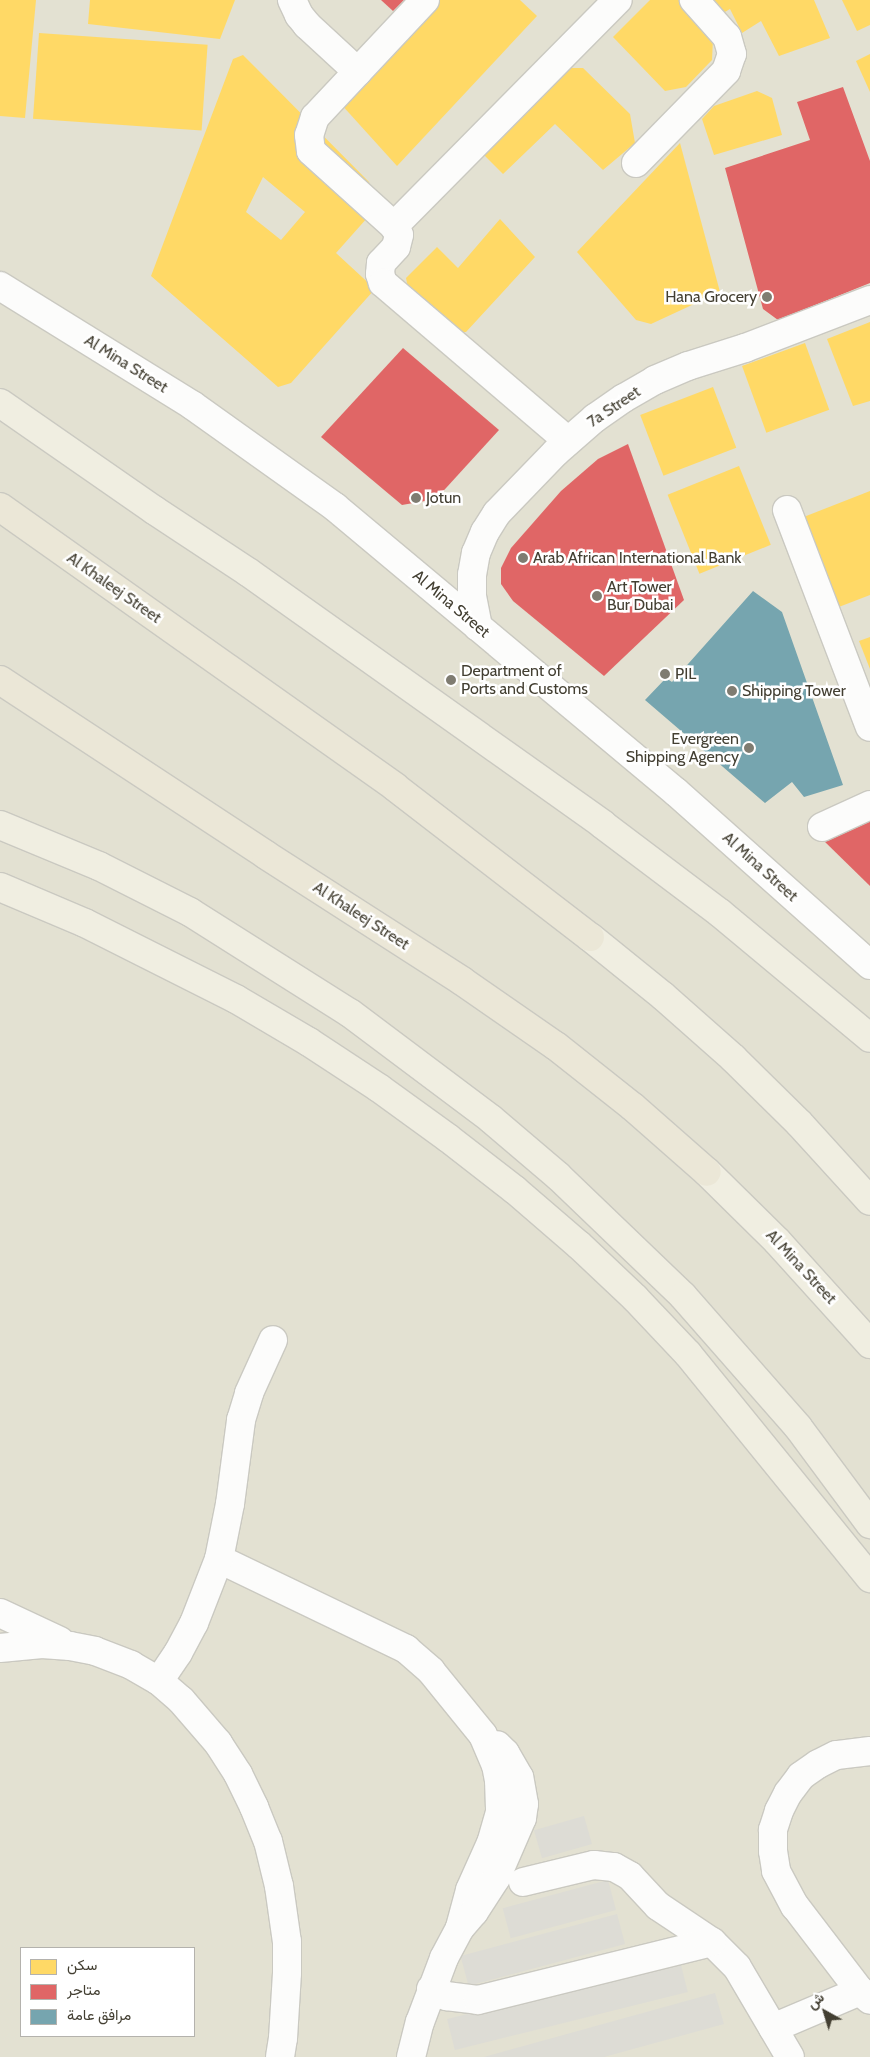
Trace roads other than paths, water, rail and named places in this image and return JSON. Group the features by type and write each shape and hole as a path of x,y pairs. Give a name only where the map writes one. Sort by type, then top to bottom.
{"highway":[{"name":"Al Khaleej Street","path":"0,507 395,787 590,937"},
{"name":"Al Khaleej Street","path":"0,680 462,981 556,1046 634,1107 707,1172"}],"main road":[{"path":"0,403 154,510 248,572 602,824 720,913 870,1038"},
{"path":"0,825 99,866 190,912 350,1013 491,1119 586,1202 683,1296 798,1427 870,1524"},
{"path":"0,888 85,923 236,1000 309,1042 379,1088 507,1184 579,1245 635,1298 688,1354 870,1578"},
{"path":"590,937 733,1058 800,1123 870,1201"},
{"name":"Al Mina Street","path":"707,1172 777,1240 870,1344"}],"street":[{"path":"292,0 299,15 307,24 358,72"},
{"path":"425,0 315,117 309,135 311,151 394,226 398,235 396,247 381,264 380,274 383,283 568,441"},
{"path":"394,226 618,0"},
{"path":"636,163 726,71 732,54 728,37 694,0"},
{"name":"Al Mina Street","path":"0,286 121,359 265,455 335,507 676,792 870,965"},
{"name":"7a Street","path":"478,627 472,596 472,575 476,552 485,532 498,513 568,441 617,403 655,380 688,366 745,348 870,300"},
{"path":"787,510 870,727"},
{"path":"822,827 870,805"},
{"path":"159,1681 178,1653 194,1623 219,1559 230,1504 241,1420 260,1366 273,1340"},
{"path":"219,1559 396,1643 410,1652 431,1671 483,1735 505,1753 513,1764 521,1783 524,1804 518,1831 496,1878 474,1912 460,1928 431,1989 411,2057"},
{"path":"0,1613 70,1646"},
{"path":"0,1648 42,1644 70,1646 95,1651 131,1665 159,1681 181,1700 218,1743 238,1774 268,1841 279,1886 287,1942 286,2004 280,2057"},
{"path":"773,2028 865,1996 785,1890 776,1871 773,1851 773,1830 788,1792 801,1776 818,1764 836,1755 870,1751"},
{"path":"524,1882 594,1865 614,1867 630,1876 652,1901 670,1916 712,1942 737,1966 790,2057"},
{"path":"431,1989 446,1996 478,2000 712,1942"}],"place":[{"name":"Hana Grocery","path":"767,297"},
{"name":"Jotun","path":"416,498"},
{"name":"Arab African International Bank","path":"523,558"},
{"name":"Art Tower Bur Dubai","path":"597,596"},
{"name":"PIL","path":"665,674"},
{"name":"Department of Ports and Customs","path":"451,680"},
{"name":"Shipping Tower","path":"732,691"},
{"name":"Evergreen Shipping Agency","path":"749,748"}]}
